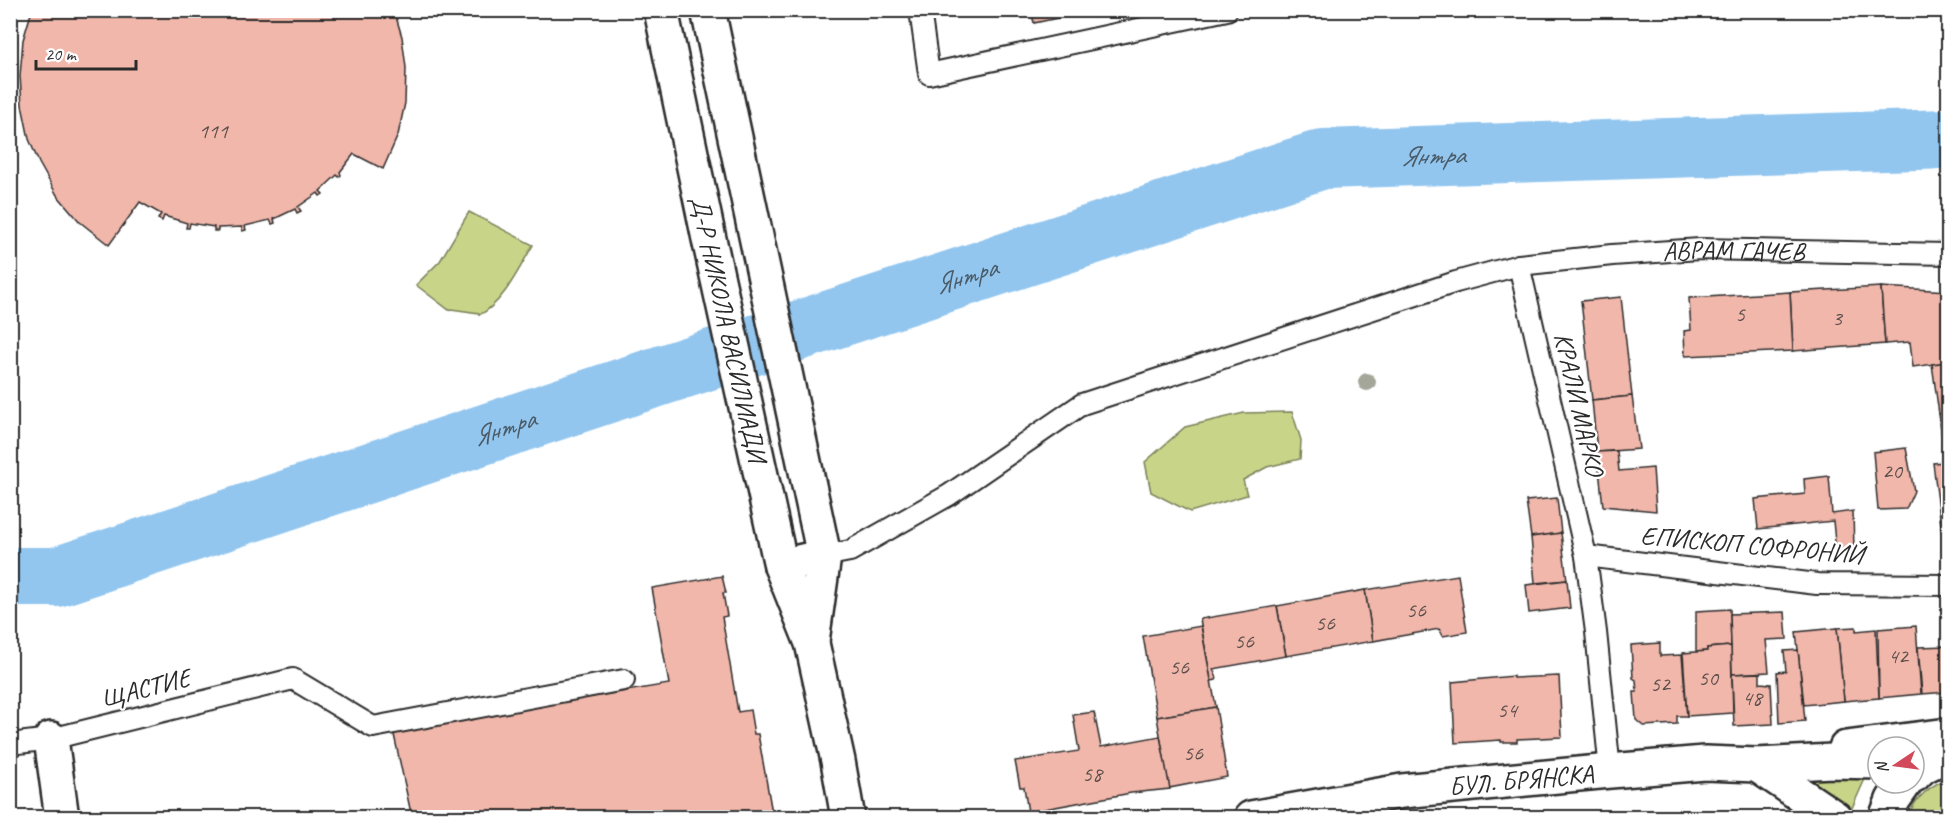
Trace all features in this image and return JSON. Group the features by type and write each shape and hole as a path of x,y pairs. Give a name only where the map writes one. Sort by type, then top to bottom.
{"street":[{"name":"Д-Р НИКОЛА ВАСИЛИАДИ","path":"661,10 781,566 812,643 848,818"},
{"name":"Д-Р НИКОЛА ВАСИЛИАДИ","path":"708,10 824,556 812,643"},
{"path":"781,566 824,556"},
{"path":"51,739 62,818"},
{"path":"1926,763 1938,751"},
{"name":"БУЛ. БРЯНСКА","path":"1251,818 1402,791 1610,771 1938,751"},
{"name":"БУЛ. БРЯНСКА","path":"1721,763 1757,765 1866,762"},
{"path":"1757,765 1835,818"},
{"path":"1886,818 1897,795"}],"lane":[{"path":"920,10 929,74 1227,10"},
{"name":"АВРАМ ГАЧЕВ","path":"824,556 849,551 950,495 1082,404 1456,282 1519,265 1700,249 1948,254"},
{"name":"КРАЛИ МАРКО","path":"1519,265 1586,556 1610,771"},
{"name":"ЕПИСКОП СОФРОНИЙ","path":"1586,556 1817,584 1948,585"},
{"name":"ЩАСТИЕ","path":"10,744 51,739 293,679 373,727 624,680"}],"green space":[{"path":"469,212 533,245 503,294 488,310 479,315 479,313 449,310 416,285 440,261"},
{"path":"1292,412 1301,440 1300,459 1267,467 1243,480 1247,495 1190,512 1151,492 1145,462 1185,427 1244,413"},
{"path":"1805,779 1865,779 1852,808"},
{"path":"1948,779 1948,817 1908,817 1914,805 1935,785"}],"building":[{"path":"32,10 358,10 361,15 371,10 394,10 402,37 406,68 405,103 398,135 383,169 354,154 340,172 341,175 339,177 337,175 320,191 323,194 320,196 318,193 298,207 301,211 297,213 295,209 274,219 275,223 272,224 270,220 245,226 246,230 242,231 242,227 218,228 218,231 214,231 214,227 190,223 189,228 186,228 187,223 164,216 162,221 158,219 161,214 140,202 109,245 80,222 57,195 29,139 22,105 20,76 23,40"},
{"path":"1031,10 1062,10 1063,17 1034,23"},
{"path":"1881,287 1885,344 1793,351 1790,292"},
{"path":"1881,287 1948,291 1948,362 1913,367 1910,342 1885,344"},
{"path":"1790,292 1793,351 1685,356 1684,331 1691,330 1689,298"},
{"path":"1621,297 1632,396 1592,400 1581,301"},
{"path":"1948,362 1948,413 1939,414 1932,364"},
{"path":"1632,396 1639,449 1597,452 1592,400"},
{"path":"1948,413 1948,532 1942,533 1933,463 1945,462 1939,414"},
{"path":"1906,448 1914,491 1906,509 1878,510 1873,452"},
{"path":"1617,451 1619,471 1653,468 1656,511 1603,506 1597,452"},
{"path":"1829,476 1832,514 1853,511 1854,551 1836,552 1833,521 1758,529 1755,499 1805,494 1804,479"},
{"path":"1557,498 1561,533 1531,537 1526,501"},
{"path":"1561,533 1567,580 1535,583 1531,537"},
{"path":"1458,575 1467,632 1443,636 1439,629 1373,641 1365,590"},
{"path":"722,576 726,593 723,593 727,616 722,617 738,712 750,710 754,734 758,734 773,818 694,818 693,815 680,818 412,818 393,730 669,684 652,588"},
{"path":"1567,580 1570,608 1529,613 1526,585"},
{"path":"1365,590 1373,641 1286,656 1277,606"},
{"path":"1277,606 1286,656 1213,669 1217,678 1211,681 1200,619"},
{"path":"1730,609 1731,646 1707,648 1707,651 1696,652 1696,611"},
{"path":"1785,612 1787,639 1766,640 1769,672 1732,674 1730,614"},
{"path":"1201,626 1216,707 1157,717 1143,636"},
{"path":"1916,626 1921,694 1879,698 1878,629"},
{"path":"1856,627 1856,631 1876,629 1879,698 1844,701 1837,628"},
{"path":"1837,628 1844,701 1804,705 1796,632"},
{"path":"1660,643 1660,656 1682,655 1687,716 1677,716 1677,724 1643,726 1636,720 1634,692 1637,692 1636,680 1633,678 1631,645"},
{"path":"1731,646 1733,713 1687,716 1683,653"},
{"path":"1948,646 1948,692 1922,694 1918,647"},
{"path":"1798,650 1805,721 1779,723 1777,672 1786,671 1784,651"},
{"path":"1760,673 1760,683 1771,684 1773,724 1734,726 1732,674"},
{"path":"1513,676 1513,678 1559,676 1562,737 1517,739 1517,742 1501,742 1501,740 1455,743 1452,682"},
{"path":"1216,707 1227,777 1169,788 1157,717"},
{"path":"1094,712 1101,747 1160,736 1170,789 1131,793 1028,812 1024,787 1020,787 1015,761 1079,751 1073,715"}],"waterway":[{"name":"Янтра","path":"10,577 56,577 1323,159 1948,139"}]}
